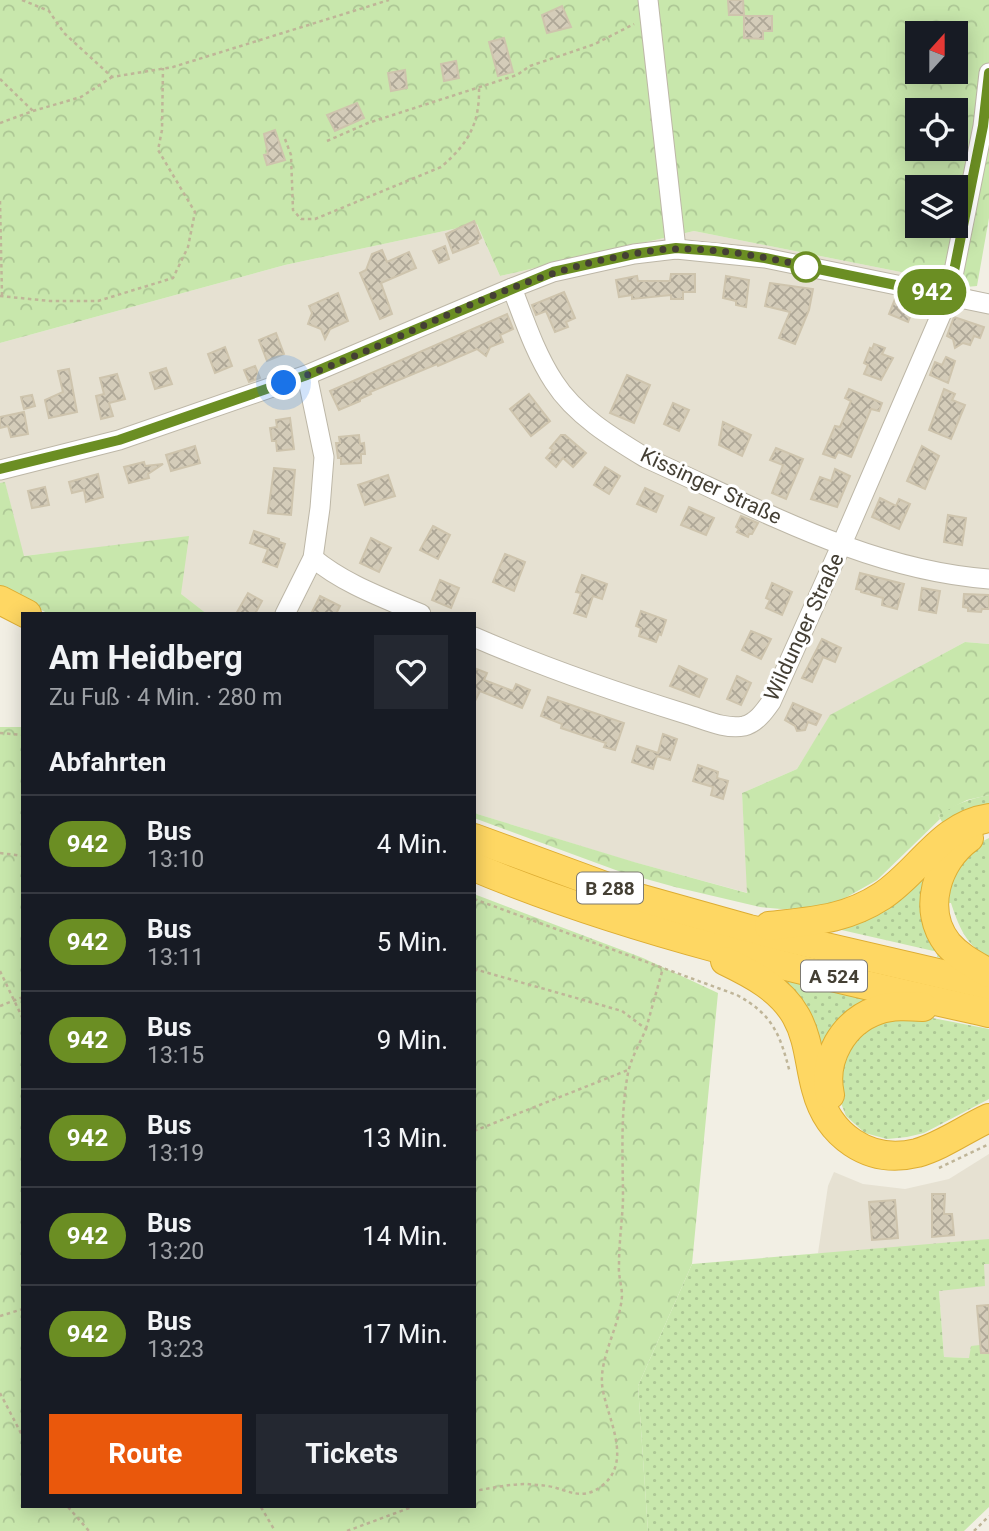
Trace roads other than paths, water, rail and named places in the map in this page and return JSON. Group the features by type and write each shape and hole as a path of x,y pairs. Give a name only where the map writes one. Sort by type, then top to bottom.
{"highway":[{"path":"0,600 23,612"},
{"path":"0,619 21,630"},
{"path":"749,929 833,919 855,911 882,896 909,875 932,849 954,831 989,818"},
{"path":"989,830 975,833 954,849 939,875 934,901 936,918 949,946 989,973"},
{"name":"B 288","path":"476,839 635,897 749,929"},
{"name":"B 288","path":"476,868 539,893 679,938"},
{"name":"A 524","path":"749,929 985,1003"},
{"path":"679,938 754,976 786,1002 804,1034 825,1116 838,1132 855,1145 874,1153 898,1156 918,1153 989,1118"},
{"name":"A 524","path":"679,938 985,1003"},
{"path":"985,1003 905,1006 879,1009 863,1017 840,1039 832,1053 828,1086 837,1113 860,1135 876,1143 896,1145 935,1136 989,1106"}],"street":[{"path":"649,8 676,248"},
{"name":"Wildunger Straße","path":"476,638 520,657 666,708 730,726 743,726 754,721 771,702 949,296 983,126 989,73"},
{"path":"0,470 119,440 307,375 512,288 553,272 598,261 676,248 765,258 989,304"},
{"name":"Kissinger Straße","path":"512,288 536,349 554,383 592,422 646,458 841,546 921,570 989,579"},
{"path":"286,612 313,558 320,508 324,457 307,375"},
{"path":"313,558 323,567 367,591 416,612"}]}
